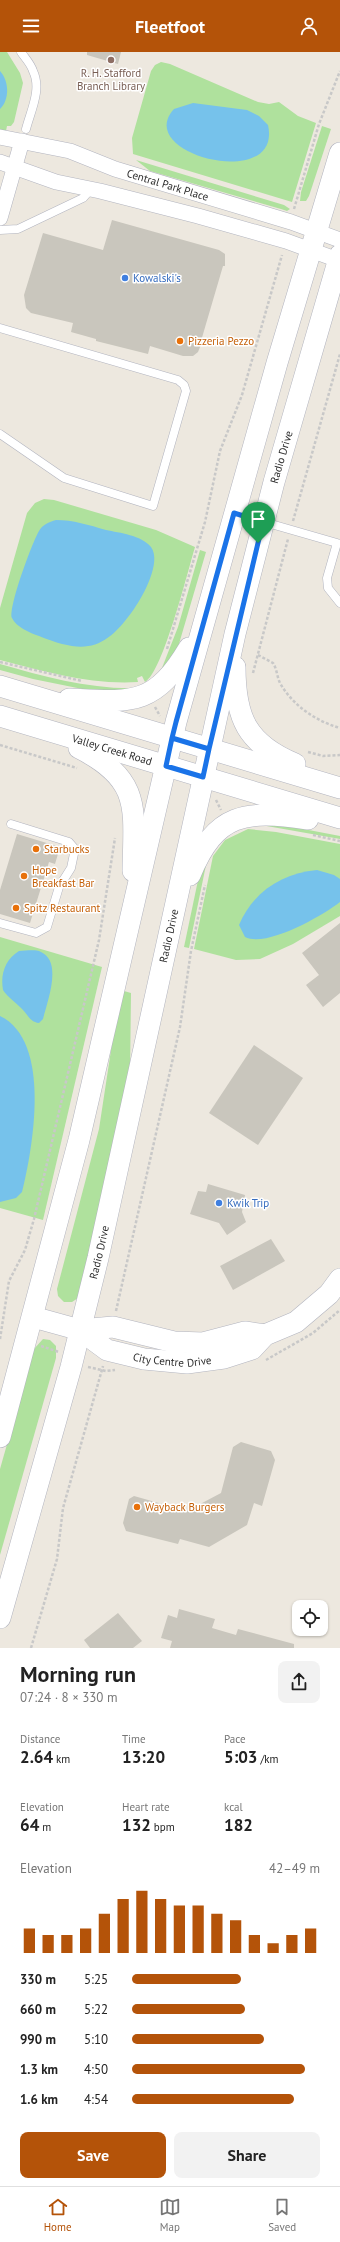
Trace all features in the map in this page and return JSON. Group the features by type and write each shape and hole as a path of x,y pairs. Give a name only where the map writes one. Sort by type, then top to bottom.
{"main road":[{"path":"0,1437 34,1317 81,1133 172,738 234,513 313,240 340,153"},
{"name":"Radio Drive","path":"0,1618 73,1359 119,1167 171,922 235,634 263,522 339,251"},
{"path":"38,698 117,701 144,696 158,688 172,675 202,626"},
{"path":"235,634 236,699 250,734 263,747 276,756 340,783"},
{"path":"0,686 340,788"},
{"name":"Valley Creek Road","path":"0,716 340,818"},
{"path":"39,727 100,759 116,772 126,786 133,814 133,911"},
{"path":"171,922 202,849 212,836 224,826 240,818 261,815 340,823"},
{"name":"City Centre Drive","path":"34,1317 80,1330 107,1350 144,1359 179,1363 203,1362 239,1354 252,1349 265,1335 296,1322 329,1294 340,1280"}],"street":[{"name":"Central Park Place","path":"0,137 24,135 313,240 339,251"},
{"path":"0,218 24,135"},
{"name":"Central Park Place","path":"0,162 56,182 198,216 286,241 313,240 339,251"}],"lane":[{"path":"22,52 33,70 37,81 36,93 24,135"},
{"path":"0,230 18,229 83,198 90,190"},
{"path":"0,328 178,380 182,383 186,391 153,506 64,478 0,434"},
{"path":"234,513 336,542 327,578 328,588 340,603"},
{"path":"0,923 36,933 46,927 59,887 71,868 75,849 69,842 11,824"}],"path":[{"path":"295,206 319,124 340,72"},
{"path":"165,654 177,619 205,522 220,451 244,389 282,257"},
{"path":"297,506 340,354"},
{"path":"252,675 284,554"},
{"path":"258,655 273,663 281,684 302,709 312,717 340,728"},
{"path":"0,662 86,682"},
{"path":"0,745 80,769"},
{"path":"0,1338 8,1281 25,1250 34,1219 77,1038 99,940 116,836"},
{"path":"116,1311 178,1038 191,951 205,882"},
{"path":"0,1335 57,1352 101,1371 63,1508 57,1559 31,1648"},
{"path":"264,1362 285,1349"}],"green space":[{"path":"0,52 7,52 20,73 23,83 14,122 11,126 7,126 6,131 0,130"},
{"path":"161,62 170,64 258,102 269,104 279,102 298,116 316,123 292,202 133,154 132,138 151,71 155,65"},
{"path":"322,126 331,129 309,196 306,201 300,201 301,192"},
{"path":"136,160 284,205 290,209 287,211 150,171"},
{"path":"44,499 54,500 156,530 195,547 167,641 152,674 145,682 142,676 137,678 138,682 103,682 86,680 0,660 0,608 27,513 35,503"},
{"path":"200,550 206,552 176,654 160,673 178,627"},
{"path":"0,664 69,682 104,687 140,688 107,694 33,679 0,670"},
{"path":"272,823 340,836 340,839 261,825"},
{"path":"248,829 276,832 340,844 340,916 293,944 260,959 236,960 194,949 213,856 225,840"},
{"path":"207,860 189,948 184,947 201,866"},
{"path":"0,937 102,967 43,1220 0,1208"},
{"path":"124,991 131,993 130,1075 78,1298 72,1302 64,1302 58,1296 57,1289 99,1129 115,1024"},
{"path":"43,1339 50,1340 56,1346 56,1358 0,1555 0,1469 34,1349"}],"water":[{"path":"0,71 7,85 7,95 0,109"},
{"path":"193,103 247,110 259,116 268,125 267,145 254,157 234,162 211,159 189,152 173,140 167,126 174,109"},
{"path":"56,520 81,523 136,537 147,543 154,553 153,570 150,579 134,609 124,623 114,633 104,641 93,645 82,647 70,646 55,642 24,629 12,618 17,589 26,561 39,531 48,523"},
{"path":"317,870 334,875 340,879 340,902 321,915 294,929 266,938 254,939 245,937 239,925 252,903 261,894 270,886 292,875"},
{"path":"19,951 39,951 48,957 51,964 52,983 50,993 43,1019 39,1023 31,1020 21,1007 3,990 2,978 7,962"},
{"path":"0,1016 16,1029 27,1048 33,1071 35,1096 31,1149 22,1192 16,1198 0,1202"}],"building":[{"name":"R. H. Stafford Branch Library","path":"87,52 121,52 118,64 87,55"},
{"name":"Kowalski's","path":"112,220 219,250 225,254 225,266 223,266 201,341 202,342 198,352 193,356 183,356 150,346 148,354 96,341 96,339 71,332 73,323 31,313 26,308 24,295 43,233 103,250"},
{"path":"17,834 60,847 55,864 49,862 30,923 0,914 0,890"},
{"path":"340,923 340,993 323,1007 306,985 319,975 302,953"},
{"path":"254,1045 303,1078 258,1145 209,1113"},
{"name":"Kwik Trip","path":"208,1184 245,1195 242,1212 246,1222 227,1235 219,1223 190,1214 198,1191 206,1192"},
{"name":"Kwik Trip","path":"271,1239 285,1261 233,1290 220,1266"},
{"path":"241,1442 271,1451 275,1460 262,1506 254,1503 247,1525 209,1547 180,1539 178,1544 126,1531 123,1523 129,1499 134,1496 187,1511 221,1493 233,1447"},
{"path":"179,1609 215,1619 212,1628 236,1635 238,1629 294,1644 294,1648 170,1648 172,1641 161,1638 168,1615 177,1618"},
{"path":"118,1613 142,1641 133,1648 90,1648 84,1640"}],"place":[{"name":"R. H. Stafford Branch Library","path":"111,60"},
{"name":"Kowalski's","path":"125,278"},
{"name":"Pizzeria Pezzo","path":"180,341"},
{"name":"Starbucks","path":"36,849"},
{"name":"Hope Breakfast Bar","path":"24,876"},
{"name":"Spitz Restaurant","path":"16,908"},
{"name":"Kwik Trip","path":"219,1203"},
{"name":"Wayback Burgers","path":"137,1507"}],"route":[{"path":"258,543 220,696 209,749 172,738 166,766 203,777 209,749 172,738 234,513 263,522 258,543"}]}
